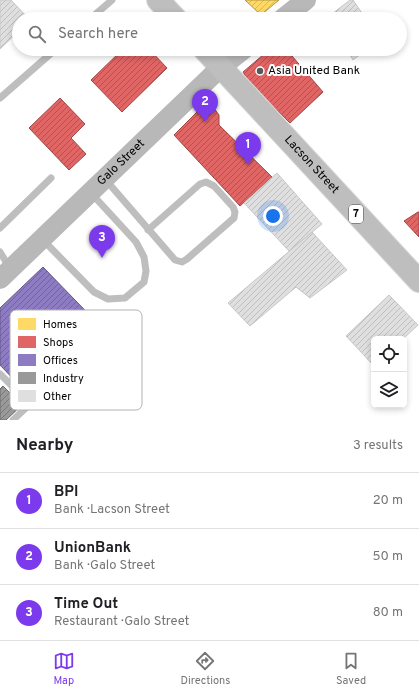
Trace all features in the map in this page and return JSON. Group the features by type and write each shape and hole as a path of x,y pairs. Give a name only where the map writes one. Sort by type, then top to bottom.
{"main road":[{"path":"158,0 169,12"},
{"name":"Lacson Street","path":"211,56 419,281"}],"street":[{"path":"291,12 306,0"},
{"name":"Galo Street","path":"5,274 221,67 235,56"}],"lane":[{"path":"98,12 112,0"},
{"path":"0,98 48,56"},
{"path":"0,228 51,178"},
{"path":"105,179 148,230 175,260 182,262 234,218 236,212 214,186 206,182 200,184 148,230"},
{"path":"42,239 94,292 108,299 125,298 144,282 146,271 144,257 136,242 90,193"},
{"path":"0,252 5,274"},
{"path":"0,374 10,384"},
{"path":"13,420 24,410"}],"building: Homes":[{"path":"245,0 279,0 265,12 258,12"}],"building: Shops":[{"path":"116,56 156,56 167,68 122,112 91,80"},
{"path":"262,56 292,56 323,92 290,123 250,83 243,72"},
{"path":"60,98 85,124 71,138 86,154 69,170 29,128"},
{"path":"202,107 213,107 219,115 219,125 272,177 240,206 174,135"},
{"path":"419,212 419,237 404,221"}],"building: Offices":[{"path":"43,267 85,310 10,310 10,376 0,365 0,308"}],"building: Industry":[{"path":"3,386 10,393 10,410 17,410 6,420 0,420 0,389"}],"building: Other":[{"path":"0,0 11,0 22,12 12,12 12,38 0,49"},
{"path":"350,0 353,0 361,12 334,12"},
{"path":"351,56 358,56 353,60"},
{"path":"277,173 322,224 289,251 244,203"},
{"path":"312,232 347,270 310,298 296,287 250,326 228,303"},
{"path":"389,295 418,325 406,336 371,336 371,363 346,336"}],"place":[{"name":"Asia United Bank","path":"260,71"},
{"name":"UnionBank","path":"205,122"},
{"name":"BPI","path":"248,165"},
{"name":"Time Out","path":"102,258"}]}
